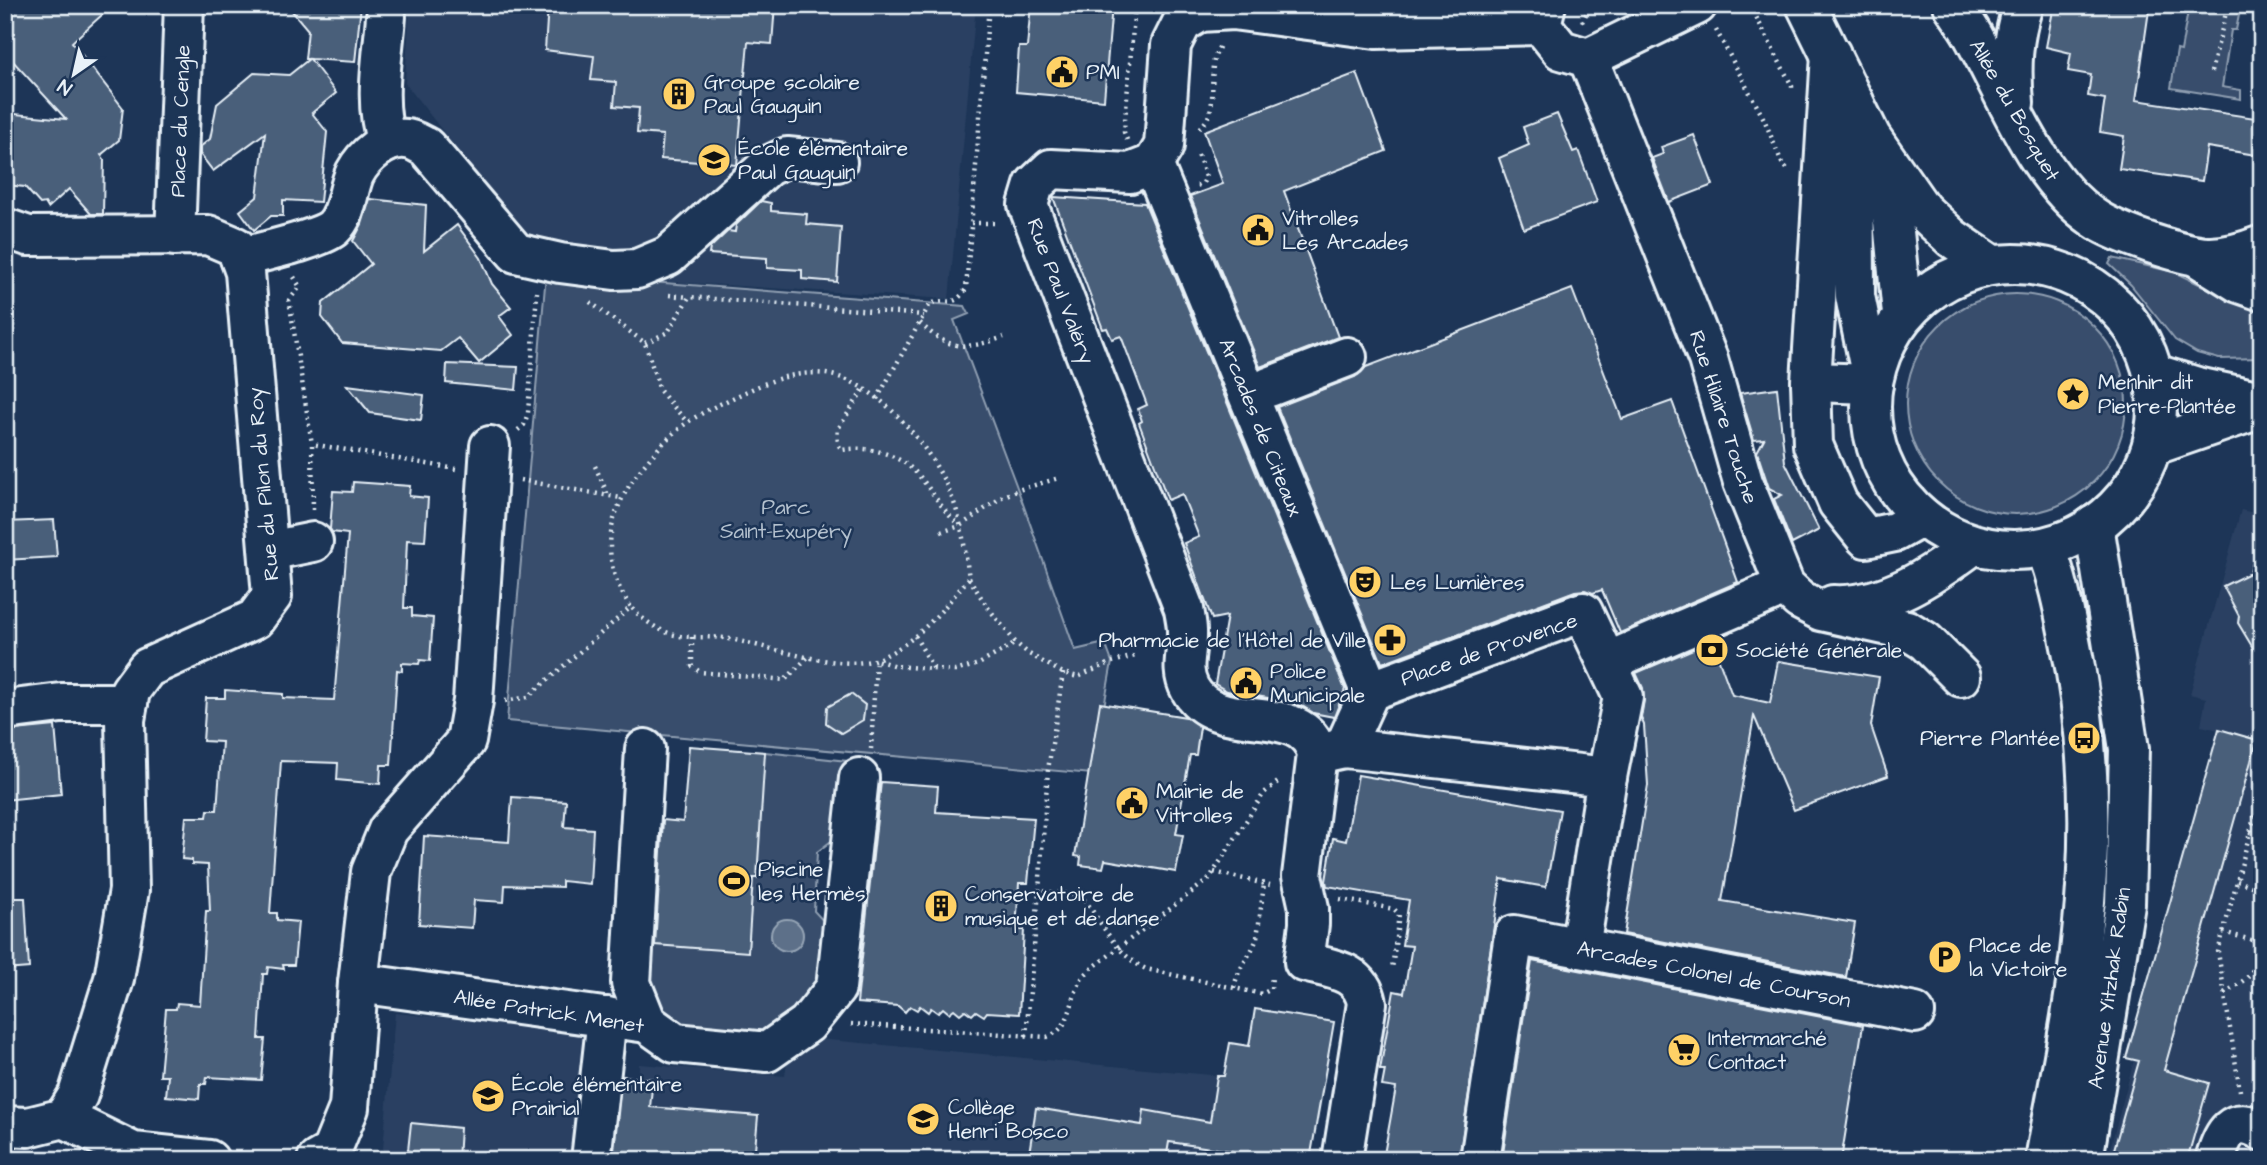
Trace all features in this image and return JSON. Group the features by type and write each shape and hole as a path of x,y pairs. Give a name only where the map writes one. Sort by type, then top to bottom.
{"street":[{"name":"Place du Cengle","path":"176,236 184,5"},
{"path":"1806,5 1871,137 1922,210 1952,238 1990,264"},
{"name":"Allée du Bosquet","path":"1953,5 1975,38 2015,115 2062,191 2095,219 2133,237 2199,258 2239,283 2262,291"},
{"path":"2015,115 2012,55 2015,29 2023,5"},
{"path":"1160,181 1171,45 1182,23 1200,12 1233,10 1376,29 1543,15 1561,50 1588,58 1675,10"},
{"path":"386,16 379,108 387,142"},
{"path":"1831,54 1811,382 1813,445 1838,503 1866,538 1895,532 1922,517"},
{"name":"Rue Hilaire Touche","path":"1588,58 1708,359 1743,482 1792,593"},
{"path":"1854,102 1855,296 1874,384"},
{"path":"1871,137 1893,221 1902,314"},
{"path":"5,228 28,236 208,236 236,247 240,258 332,228 343,214 355,174 370,153 387,142 407,139 426,147 516,253 614,270 644,267 668,256 768,166 787,157 837,162"},
{"name":"Rue Paul Valéry","path":"1160,181 1130,173 1051,169 1034,185 1028,205 1184,609 1188,631 1183,663 1191,690 1200,702 1214,712 1295,726 1308,734 1315,745 1330,751"},
{"name":"Arcades de Citeaux","path":"1160,181 1258,392 1370,691"},
{"name":"Allée du Bosquet","path":"2199,258 2236,255 2262,245"},
{"name":"Rue du Pilon du Roy","path":"65,1118 78,1096 114,979 129,890 125,720 130,691 147,668 255,619 272,596 245,272 240,258"},
{"path":"1990,264 2054,270 2095,288 2127,318 2149,354 2155,374 2158,415 2152,446 2137,477 2094,525 2078,538 2046,549 2009,551 1973,545 1951,536 1922,517 1907,502 1889,476 1877,447 1872,416 1874,384 1882,354 1902,314 1941,285 1990,264"},
{"path":"1258,392 1347,357"},
{"path":"2155,374 2197,387 2262,401"},
{"path":"1811,382 1874,384"},
{"path":"2152,446 2262,408"},
{"path":"327,1157 349,1108 358,983 371,872 388,830 466,741 473,701 489,460"},
{"name":"Avenue Yitzhak Rabin","path":"2083,1160 2125,904 2129,749 2094,525"},
{"path":"269,551 313,542"},
{"path":"1607,662 1792,593 1824,605 1866,603 1937,572 1973,545"},
{"name":"Avenue Yitzhak Rabin","path":"2045,1160 2078,968 2089,836 2084,738 2076,669 2056,575 2046,549"},
{"path":"1792,593 1821,611 1907,630 1925,641 1961,677"},
{"name":"Place de Provence","path":"1370,691 1583,612 1623,697 1607,777 1580,948"},
{"path":"1342,1160 1367,1003 1365,991 1348,974 1304,962 1309,908 1302,876 1330,751 1370,691"},
{"path":"5,710 61,703 128,703"},
{"path":"645,749 631,983 647,1023"},
{"path":"1330,751 1607,777"},
{"name":"Allée Patrick Menet","path":"358,983 647,1023 676,1043 767,1052 807,1024 836,988 859,778"},
{"name":"Arcades Colonel de Courson","path":"1480,1160 1514,935 1915,1013"},
{"path":"591,1160 607,1017"},
{"path":"5,1126 27,1127 65,1118 133,1152 187,1159"},
{"path":"2215,1160 2225,1132 2234,1125 2253,1127"}],"path":[{"path":"877,399 930,304 938,301 952,303 960,298 966,289 989,5"},
{"path":"1750,5 1792,86 1792,99"},
{"path":"2211,72 2228,5"},
{"path":"1193,136 1210,115 1214,61 1233,10"},
{"path":"1675,10 1696,26 1715,28 1764,119 1782,163 1794,176 1794,163"},
{"path":"1160,181 1203,183 1206,177 1195,145"},
{"path":"278,247 300,287 289,300 312,444 313,542"},
{"path":"489,460 524,425 528,412 538,281 516,253"},
{"path":"645,343 668,332 689,297 924,315"},
{"path":"585,298 645,343 660,391 687,422"},
{"path":"920,323 934,337 950,345 965,347 1004,337"},
{"path":"1016,643 979,664 955,671 896,666 876,660 850,661 808,657 723,638 669,633 642,619 617,584 610,559 610,533 621,498 657,450 687,422 745,392 789,376 828,374 848,381 877,399 903,421 922,445 952,496 970,578 986,605 1028,654 1063,673 1078,677 1112,662 1139,655"},
{"path":"863,390 838,429 840,448 874,450 888,454 905,464 920,477 948,515 960,526"},
{"path":"312,444 489,460 621,498"},
{"path":"595,466 609,496"},
{"path":"941,532 960,526 1002,497 1059,478"},
{"path":"876,660 915,636 970,578"},
{"path":"473,701 509,701 528,697 631,607"},
{"path":"915,636 934,669"},
{"path":"692,637 692,666 700,673 785,680 808,657"},
{"path":"859,778 871,754 876,660"},
{"path":"1026,1036 1048,770 1063,673"},
{"path":"818,1010 836,1021 848,1024 1047,1037 1056,1033 1066,1023 1080,980 1090,969 1209,879 1264,793 1290,771 1330,751"},
{"path":"2253,1127 2218,952 2262,788"},
{"path":"2250,832 2262,835"},
{"path":"2237,881 2262,890"},
{"path":"1234,988 1239,969 1257,938 1264,884"},
{"path":"1039,891 1079,895 1118,948 1132,962 1146,969 1262,994 1271,989 1273,963 1276,959 1280,957 1304,962"},
{"path":"2223,932 2262,943"},
{"path":"2224,992 2247,979 2262,950"}],"shaded area":[{"name":"École élémentaire Paul Gauguin","path":"410,5 976,5 949,299 560,275 526,237 405,83"},
{"path":"2241,510 2262,515 2262,1160 2107,1160 2134,1060 2126,1058 2219,730 2201,726 2206,698 2190,694"},
{"path":"787,919 798,924 803,935 798,946 787,951 776,946 771,935 776,924"},
{"name":"École élémentaire Prairial","path":"395,1013 594,1032 581,1160 382,1160"},
{"name":"Collège Henri Bosco","path":"807,1038 1244,1078 1230,1160 606,1160 613,1075 639,1077 639,1064 785,1076 787,1062"}],"green space":[{"path":"2189,5 2241,5 2236,30 2231,30 2222,87 2241,90 2241,99 2171,88 2177,50 2181,51"},
{"path":"2112,258 2174,272 2262,314 2262,358 2219,359 2197,353 2175,340 2131,285 2109,264"},
{"name":"Parc Saint-Exupéry","path":"546,274 965,306 969,314 954,320 1075,650 1105,643 1112,662 1092,774 507,721"},
{"path":"2027,294 2058,302 2077,312 2094,326 2108,343 2118,362 2124,382 2124,426 2118,446 2108,465 2094,482 2077,496 2048,510 2005,514 1984,510 1964,501 1946,489 1931,474 1910,436 1906,393 1910,372 1919,352 1931,334 1946,319 1984,298"},
{"name":"Piscine les Hermès","path":"765,752 847,761 839,835 817,852 814,911 828,926 823,978 811,1001 759,1034 678,1028 655,1009 649,986 657,820 683,822"}],"building":[{"path":"5,5 113,5 72,42 123,108 119,140 101,155 104,159 103,214 91,214 69,189 48,208 45,203 40,204 25,187 5,185 5,113 66,119 10,58 11,44 5,43"},
{"path":"287,5 361,5 355,62 310,59 336,93 312,113 327,132 320,202 283,200 283,216 271,216 254,230 240,211 257,197 265,133 213,171 200,154 200,147 210,139 217,104 254,73 289,75 309,59 305,59 308,30"},
{"name":"Groupe scolaire Paul Gauguin","path":"548,5 775,5 772,44 748,42 737,165 661,159 663,135 637,133 639,108 614,106 616,82 591,80 594,56 545,50"},
{"name":"PMI","path":"1031,5 1112,5 1104,100 1016,92 1019,47 1027,47"},
{"path":"2054,5 2122,5 2149,10 2136,100 2262,119 2262,156 2207,147 2202,181 2119,169 2124,136 2100,132 2105,99 2088,96 2091,75 2068,71 2071,53 2046,47"},
{"path":"1357,73 1386,151 1284,191 1338,337 1260,367 1190,196 1223,184 1204,131"},
{"path":"1557,114 1573,152 1578,150 1597,202 1524,229 1499,158 1529,145 1523,127"},
{"path":"1694,135 1713,185 1669,202 1652,158 1663,154 1661,147"},
{"path":"1053,197 1145,203 1345,689 1334,717 1313,713 1302,706 1285,701 1227,691 1215,684 1227,616 1212,619 1184,543 1199,537 1182,494 1168,500 1139,423 1142,421 1138,409 1147,405 1121,336 1112,339 1107,328 1103,329"},
{"path":"370,199 426,205 424,251 457,225 481,258 492,284 511,307 499,316 513,335 479,363 458,338 441,351 342,343 322,317 323,303 371,264 353,241"},
{"path":"761,201 771,203 771,211 807,214 806,224 841,227 837,282 802,279 802,270 767,268 767,258 709,254 710,248 728,231 735,232 736,225"},
{"path":"1572,289 1622,419 1672,401 1738,582 1620,633 1602,590 1593,593 1575,591 1382,663 1277,407 1355,377 1366,367"},
{"path":"447,364 518,367 516,390 446,383"},
{"path":"347,385 424,395 421,420 370,413"},
{"path":"1777,388 1785,462 1819,530 1792,544 1774,499 1782,495 1769,488 1757,452 1764,439 1754,440 1740,393"},
{"path":"353,482 410,486 409,496 428,498 425,541 407,540 404,608 412,608 412,616 433,618 430,661 420,660 419,664 402,663 402,671 397,670 391,765 381,765 380,784 337,780 338,763 281,761 270,913 277,913 277,920 298,922 294,965 283,965 284,969 268,967 267,974 263,974 259,1039 265,1039 261,1080 207,1077 206,1084 200,1084 199,1099 166,1096 168,1076 160,1076 166,1009 176,1009 177,1003 200,1005 206,911 210,911 208,865 192,864 192,860 182,859 186,817 207,817 208,810 217,810 222,742 203,741 206,698 225,698 225,690 283,694 283,698 334,700 348,534 332,532 330,529 333,491 352,492"},
{"path":"54,520 57,557 5,560 5,522"},
{"path":"2253,563 2262,564 2262,663 2238,623 2239,616 2223,586 2250,573"},
{"path":"1712,641 1732,695 1770,703 1778,661 1879,677 1871,726 1888,776 1794,810 1754,716 1722,901 1855,923 1846,977 1624,934 1648,785 1644,725 1641,718 1643,688 1636,673"},
{"path":"851,694 865,705 863,720 841,733 826,723 827,707"},
{"name":"Mairie de Vitrolles","path":"1100,703 1186,717 1200,727 1196,755 1190,755 1176,834 1183,835 1176,872 1105,860 1103,868 1080,865 1081,857 1075,856"},
{"path":"55,726 61,794 5,800 5,731"},
{"path":"2219,729 2257,740 2164,1070 2209,1083 2187,1160 2111,1160 2139,1061 2126,1058"},
{"path":"689,746 765,752 757,878 753,878 748,952 655,945 663,820 683,822"},
{"path":"1358,775 1560,810 1546,887 1501,879 1459,1160 1383,1160 1396,1088 1382,1086 1385,1070 1380,1070 1394,991 1404,993 1412,946 1402,945 1409,900 1327,886 1333,838 1346,841"},
{"name":"Conservatoire de musique et de danse","path":"881,782 938,786 936,812 1034,818 1028,883 1019,883 1016,930 1024,930 1019,1014 987,1012 984,1016 976,1011 972,1015 965,1010 960,1014 954,1009 949,1013 943,1008 938,1013 931,1008 928,1012 920,1006 917,1010 910,1006 905,1012 898,1006 857,1003"},
{"path":"512,797 566,801 564,827 593,829 590,884 562,881 562,887 505,885 504,902 474,900 472,928 419,924 424,836 509,842"},
{"path":"5,898 25,898 29,968 5,970"},
{"name":"Intermarché Contact","path":"1532,961 1863,1025 1841,1160 1502,1160"},
{"path":"1255,1009 1334,1022 1310,1160 1230,1160 1232,1151 1169,1142 1166,1160 1028,1160 1036,1108 1142,1125 1144,1110 1210,1122 1217,1076 1224,1076 1230,1043 1249,1046"},
{"path":"622,1076 653,1079 650,1107 758,1116 754,1160 613,1160"},
{"path":"411,1123 460,1128 458,1160 407,1160"}],"place":[{"name":"PMI","path":"1062,72"},
{"name":"Groupe scolaire Paul Gauguin","path":"679,94"},
{"name":"École élémentaire Paul Gauguin","path":"714,160"},
{"name":"Vitrolles Les Arcades","path":"1258,230"},
{"name":"Menhir dit Pierre-Plantée","path":"2073,394"},
{"name":"Les Lumières","path":"1365,582"},
{"name":"Pharmacie de l'Hôtel de Ville","path":"1390,640"},
{"name":"Société Générale","path":"1712,650"},
{"name":"Police Municipale","path":"1246,683"},
{"name":"Pierre Plantée","path":"2084,738"},
{"name":"Mairie de Vitrolles","path":"1132,803"},
{"name":"Piscine les Hermès","path":"734,881"},
{"name":"Conservatoire de musique et de danse","path":"941,906"},
{"name":"Place de la Victoire","path":"1945,957"},
{"name":"Intermarché Contact","path":"1684,1050"},
{"name":"École élémentaire Prairial","path":"488,1096"},
{"name":"Collège Henri Bosco","path":"923,1119"}]}
